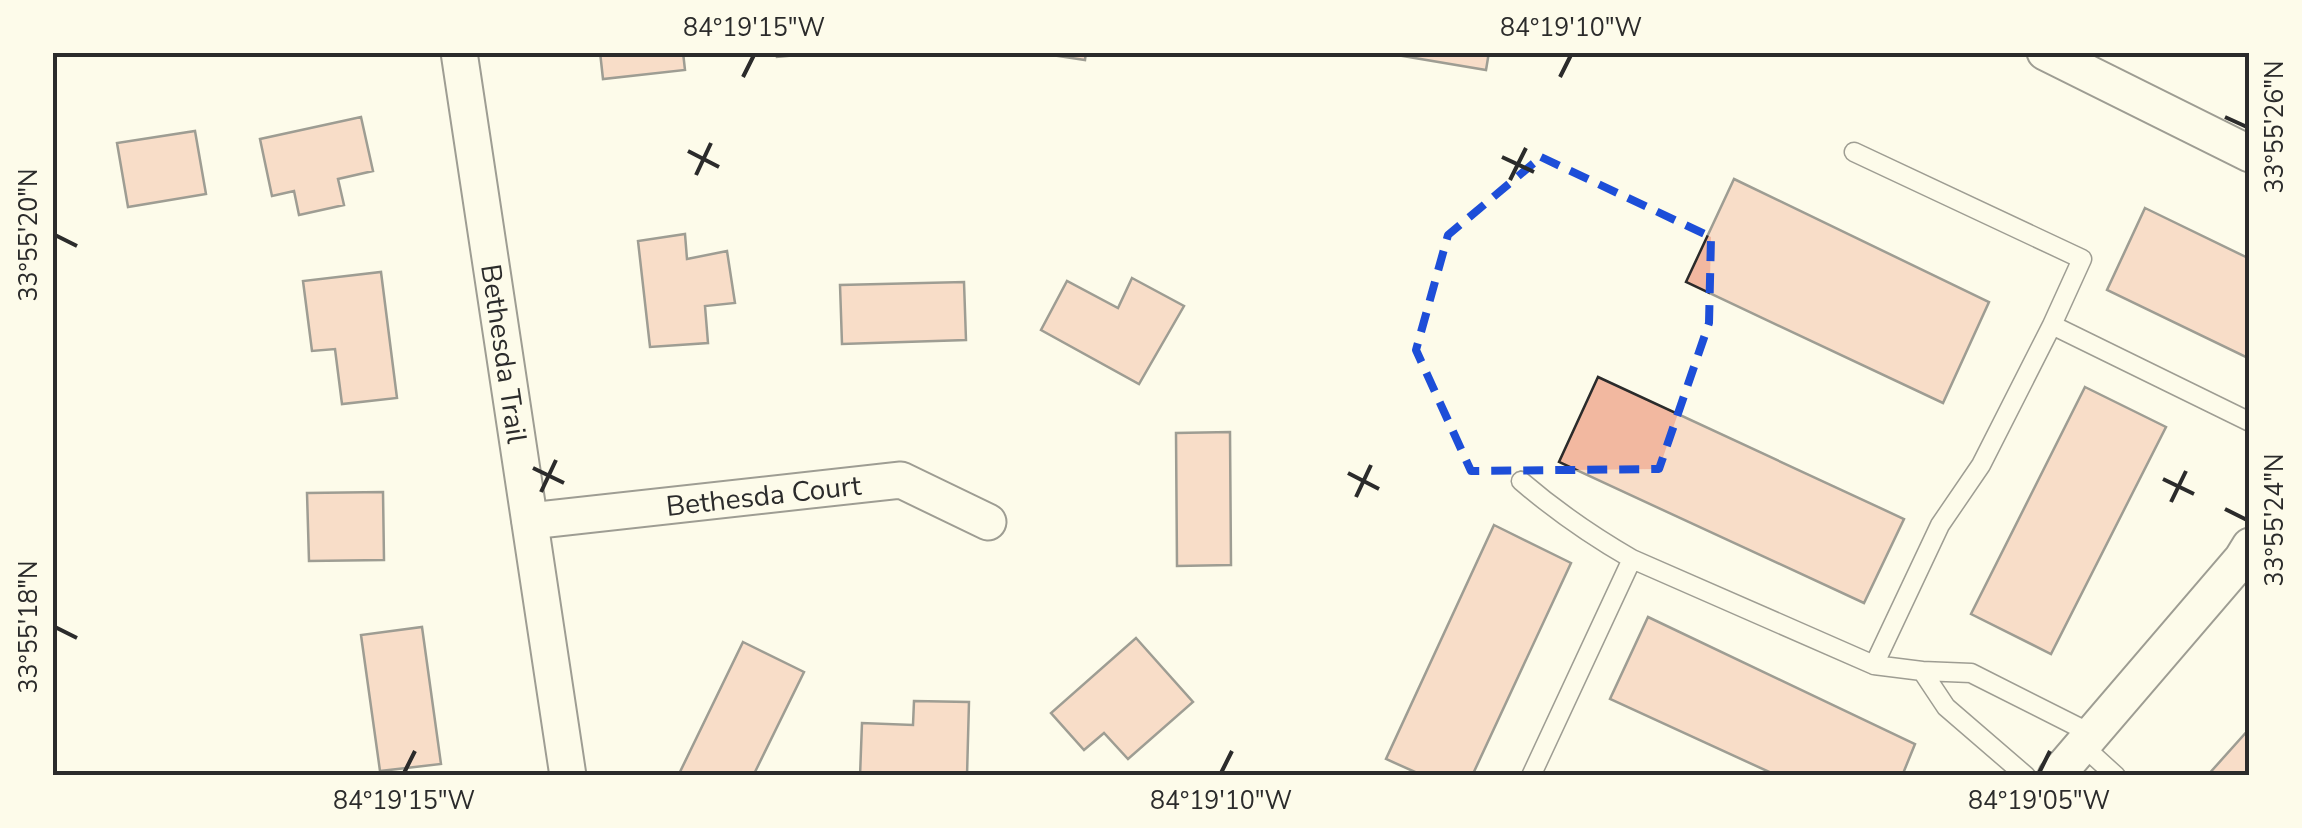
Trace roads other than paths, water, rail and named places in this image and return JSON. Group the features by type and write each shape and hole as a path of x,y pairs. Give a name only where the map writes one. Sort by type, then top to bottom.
{"street":[{"name":"Bethesda Trail","path":"459,52 568,776"},
{"path":"2064,57 2247,146"},
{"name":"Bethesda Court","path":"530,521 901,480 988,522"},
{"path":"2056,776 2250,546"}],"lane":[{"path":"1854,152 2082,259 1981,465 1940,525 1874,665"},
{"path":"2052,325 2250,422"},
{"path":"1521,481 1596,539 1632,559 1874,665 1971,673 2087,740 2116,776"},
{"path":"1531,776 1632,559"},
{"path":"1922,671 1946,707 2026,776"}]}
